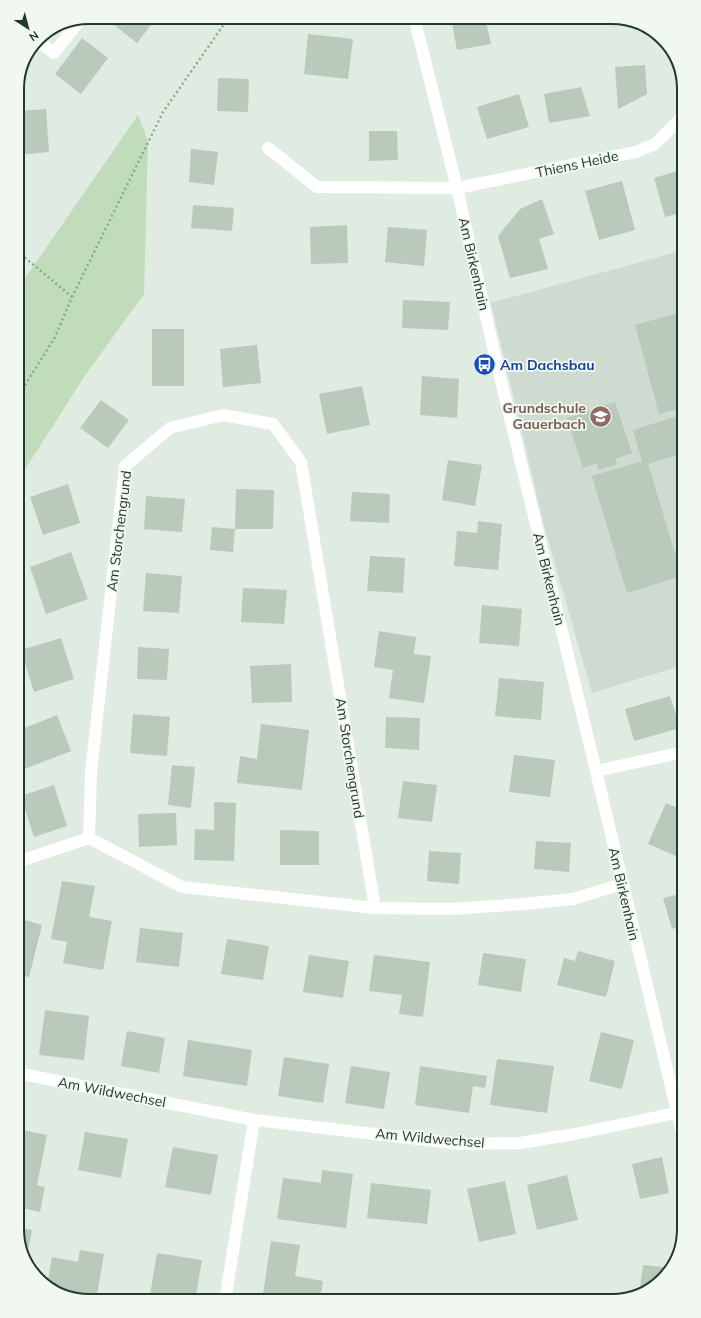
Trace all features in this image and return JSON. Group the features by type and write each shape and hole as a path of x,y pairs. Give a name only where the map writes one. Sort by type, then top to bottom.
{"street":[{"name":"Am Birkenhain","path":"416,24 457,188 496,360 596,771 677,1116"},
{"path":"47,48 54,53 76,25"},
{"name":"Thiens Heide","path":"457,188 636,152 656,144 677,122"},
{"path":"268,148 316,187 457,188"},
{"name":"Am Storchengrund","path":"89,838 91,772 124,466 170,428 223,415 273,424 301,462 375,908"},
{"path":"596,771 677,754"},
{"path":"24,860 89,838 182,887 375,908 451,909 523,904 573,899 622,884"},
{"name":"Am Wildwechsel","path":"24,1074 254,1120 462,1144 512,1143 574,1134 676,1113"},
{"path":"226,1294 254,1120"}],"path":[{"path":"24,387 55,337 72,297 163,112 224,24"},
{"path":"24,257 72,297"}],"shaded area":[{"name":"Grundschule Gauerbach","path":"677,252 677,667 592,693 545,529 491,303"}],"green space":[{"path":"138,115 148,141 144,294 84,377 24,471 24,280"}],"building":[{"path":"113,24 152,24 137,43"},
{"path":"452,24 487,24 491,44 457,50"},
{"path":"308,34 353,39 348,79 304,74"},
{"path":"82,38 108,58 81,94 55,74"},
{"path":"645,65 647,94 618,109 615,67"},
{"path":"218,78 249,79 248,112 217,111"},
{"path":"581,87 590,116 549,123 544,94"},
{"path":"519,94 529,127 487,139 477,107"},
{"path":"46,109 49,152 24,154 24,111"},
{"path":"369,131 397,131 398,160 369,161"},
{"path":"191,149 218,152 214,185 189,182"},
{"path":"677,171 677,214 665,217 654,178"},
{"path":"622,181 635,230 599,240 585,191"},
{"path":"542,199 554,234 539,239 548,269 510,278 498,236 520,209"},
{"path":"193,205 234,208 232,231 191,228"},
{"path":"347,225 348,263 311,264 310,227"},
{"path":"388,227 427,230 424,266 385,262"},
{"path":"403,300 450,302 448,330 402,328"},
{"path":"677,313 677,409 659,414 635,325"},
{"path":"152,329 184,329 184,386 152,386"},
{"path":"257,345 261,383 223,387 220,349"},
{"path":"422,376 459,379 457,418 420,415"},
{"path":"362,386 370,425 327,434 319,394"},
{"path":"101,400 129,420 108,448 80,428"},
{"name":"Grundschule Gauerbach","path":"615,402 632,453 615,459 617,464 598,470 597,463 583,468 567,418"},
{"path":"677,416 677,455 648,464 677,560 677,578 627,593 592,476 642,461 633,430"},
{"path":"448,460 482,465 475,506 442,500"},
{"path":"68,484 80,523 43,535 30,497"},
{"path":"236,489 274,490 273,529 235,529"},
{"path":"352,492 390,494 389,523 350,521"},
{"path":"146,496 185,499 182,532 144,529"},
{"path":"478,521 502,524 498,570 454,566 457,531 477,533"},
{"path":"212,527 235,529 233,552 210,550"},
{"path":"71,552 88,599 46,614 30,567"},
{"path":"370,556 405,558 403,593 367,591"},
{"path":"146,573 182,576 179,613 143,611"},
{"path":"243,588 287,590 284,624 241,622"},
{"path":"482,605 522,609 519,646 479,643"},
{"path":"379,631 416,637 414,654 431,656 424,703 389,698 393,670 374,667"},
{"path":"61,638 74,679 34,692 24,660 24,649"},
{"path":"138,647 169,649 167,680 137,679"},
{"path":"291,664 292,702 252,703 250,666"},
{"path":"499,678 544,682 541,720 495,716"},
{"path":"670,696 677,718 677,729 634,741 625,709"},
{"path":"133,714 170,717 167,756 130,753"},
{"path":"57,715 71,751 24,769 24,728"},
{"path":"386,717 420,718 419,750 385,748"},
{"path":"261,724 309,730 302,790 237,783 240,756 257,759"},
{"path":"514,755 555,760 550,797 509,792"},
{"path":"172,765 195,767 191,808 168,805"},
{"path":"403,781 437,785 432,822 398,818"},
{"path":"54,785 67,826 34,837 24,805 24,795"},
{"path":"214,802 236,803 234,861 194,860 195,829 214,830"},
{"path":"666,803 677,808 677,856 648,844"},
{"path":"176,813 177,845 139,847 138,814"},
{"path":"280,830 319,831 319,865 280,865"},
{"path":"536,841 571,843 569,872 534,869"},
{"path":"429,851 461,853 459,884 427,881"},
{"path":"62,881 95,886 89,917 112,921 103,970 63,963 67,942 51,939"},
{"path":"677,895 677,927 672,929 663,898"},
{"path":"24,920 42,925 29,977 24,976"},
{"path":"140,928 183,933 179,967 136,962"},
{"path":"227,939 269,946 263,980 221,974"},
{"path":"578,951 615,961 606,997 557,985 564,958 575,961"},
{"path":"483,953 526,959 521,992 478,985"},
{"path":"309,955 349,961 343,998 303,992"},
{"path":"374,955 430,962 423,1017 399,1014 402,995 369,991"},
{"path":"45,1010 89,1016 84,1060 39,1055"},
{"path":"127,1031 165,1038 159,1073 121,1066"},
{"path":"601,1032 634,1040 622,1089 589,1081"},
{"path":"188,1040 252,1050 247,1086 183,1076"},
{"path":"284,1057 329,1064 323,1103 278,1096"},
{"path":"497,1059 554,1066 547,1113 490,1105"},
{"path":"351,1066 390,1072 384,1109 345,1103"},
{"path":"420,1066 487,1076 485,1088 473,1086 469,1113 415,1105"},
{"path":"24,1130 47,1135 37,1185 45,1187 40,1212 24,1209"},
{"path":"85,1132 128,1139 121,1178 78,1170"},
{"path":"173,1147 218,1155 211,1195 165,1187"},
{"path":"662,1157 669,1193 640,1199 632,1164"},
{"path":"322,1170 353,1174 346,1228 277,1219 283,1178 321,1183"},
{"path":"567,1175 578,1220 537,1230 527,1185"},
{"path":"505,1181 516,1234 479,1242 467,1189"},
{"path":"371,1183 431,1190 427,1224 367,1218"},
{"path":"24,1228 32,1230 28,1251 25,1241"},
{"path":"271,1241 300,1245 295,1276 323,1281 321,1294 263,1294"},
{"path":"80,1250 104,1254 97,1294 85,1294 68,1291 48,1279 52,1257 78,1262"},
{"path":"157,1253 202,1260 196,1294 150,1294"},
{"path":"643,1265 664,1267 655,1278 640,1287"}],"place":[{"name":"Am Dachsbau","path":"484,365"},
{"name":"Grundschule Gauerbach","path":"601,416"}]}
